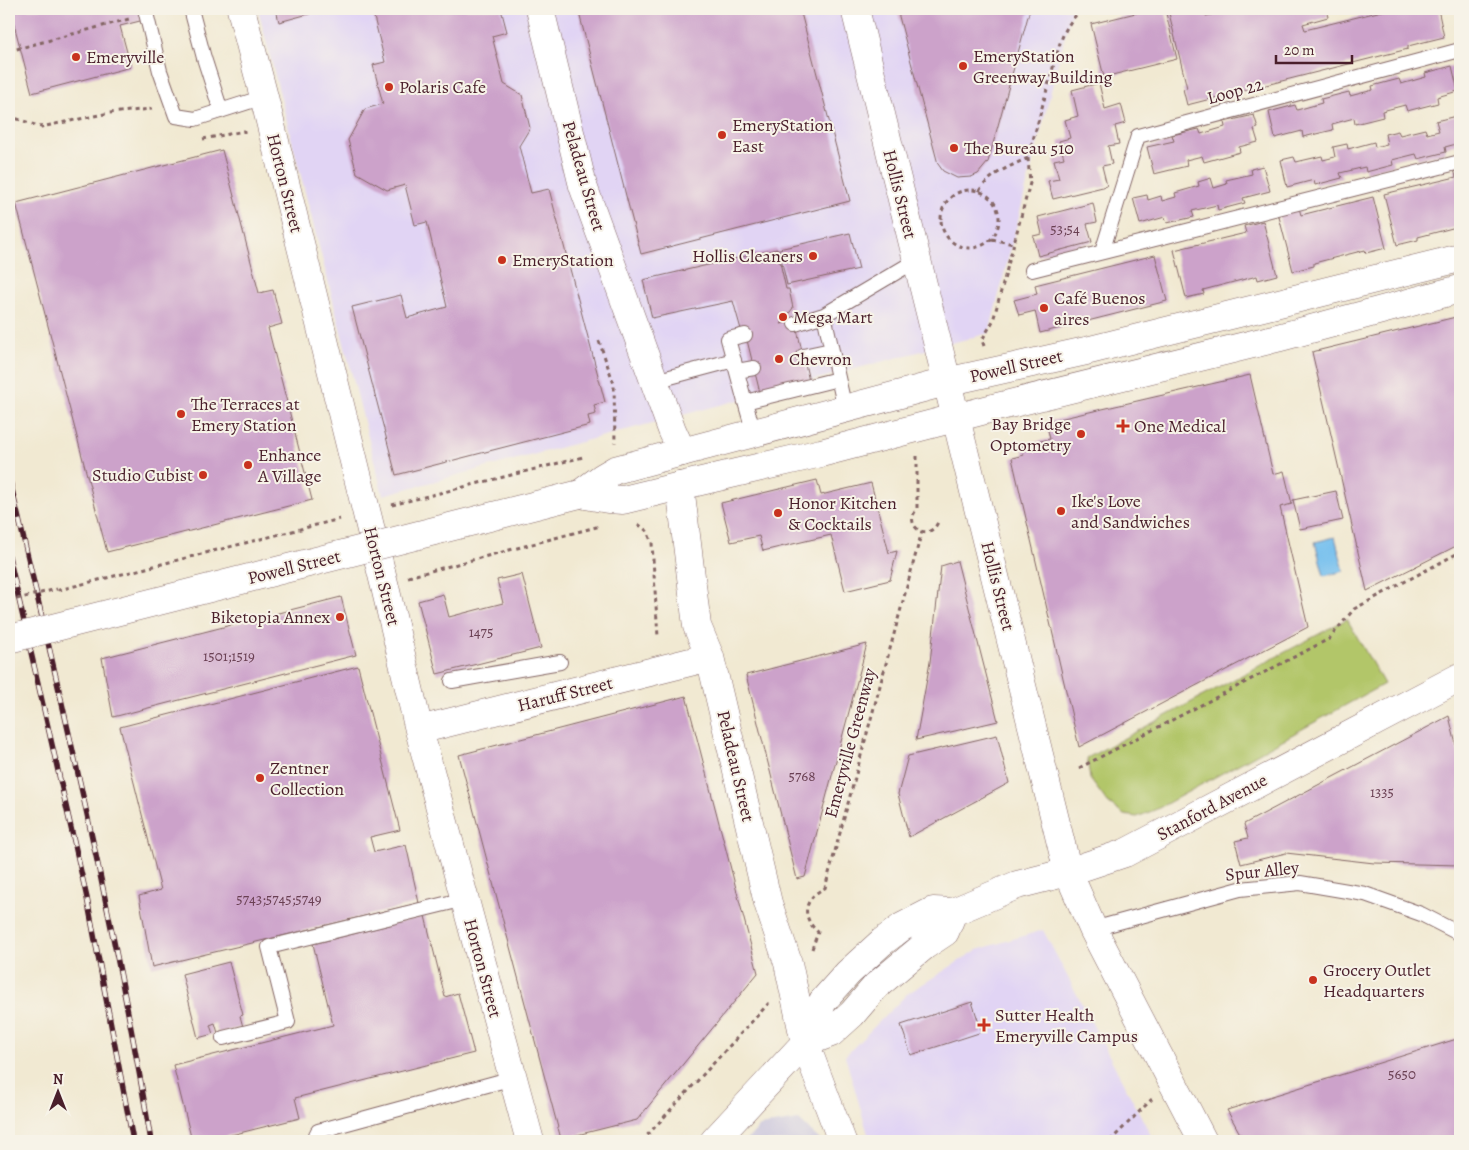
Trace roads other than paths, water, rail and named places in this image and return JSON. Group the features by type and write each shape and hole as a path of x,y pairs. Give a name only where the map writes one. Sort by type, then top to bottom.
{"street":[{"name":"Horton Street","path":"241,9 383,577 419,730 530,1141"},
{"name":"Peladeau Street","path":"540,9 583,186 672,430 682,452"},
{"name":"Hollis Street","path":"854,9 1068,872 1093,929 1203,1141"},
{"name":"Powell Street","path":"9,639 580,494 602,477 615,470 946,382 1086,351 1460,258"},
{"name":"Powell Street","path":"580,494 623,500 821,453 956,417 1281,337 1460,289"},
{"name":"Peladeau Street","path":"680,486 697,626 710,657 768,903 788,963 805,1043 842,1141"},
{"name":"Haruff Street","path":"419,730 710,657"},
{"name":"Stanford Avenue","path":"714,1141 805,1043 831,1033 852,1014 876,986 924,946 946,932 953,912 1017,885 1068,872 1125,853 1460,677"}],"lane":[{"path":"191,9 220,111"},
{"path":"145,12 160,70 176,116 195,119 264,97"},
{"name":"Loop 22","path":"1102,252 1138,136 1460,50"},
{"path":"1032,270 1460,162"},
{"path":"795,324 824,315 916,260"},
{"path":"824,315 844,409"},
{"path":"745,335 728,339 754,433"},
{"path":"803,356 831,350"},
{"path":"655,381 736,366 754,368"},
{"path":"745,402 838,380"},
{"path":"452,681 560,662"},
{"name":"Spur Alley","path":"1093,929 1240,889 1300,883 1365,894 1421,914 1460,934"},
{"path":"223,1038 288,1022 269,947 464,899"},
{"path":"314,1141 318,1131 513,1078"}],"water":[{"path":"1335,537 1344,571 1324,576 1315,542"}],"railway":[{"path":"9,477 104,891 151,1141"},
{"path":"9,556 87,898 133,1141"}],"place":[{"name":"Emeryville","path":"76,57"},
{"name":"EmeryStation Greenway Building","path":"963,66"},
{"name":"Polaris Cafe","path":"389,87"},
{"name":"EmeryStation East","path":"722,135"},
{"name":"The Bureau 510","path":"954,148"},
{"name":"Hollis Cleaners","path":"813,256"},
{"name":"EmeryStation","path":"502,260"},
{"name":"Café Buenos aires","path":"1044,308"},
{"name":"Mega Mart","path":"783,317"},
{"name":"Chevron","path":"779,359"},
{"name":"The Terraces at Emery Station","path":"181,414"},
{"name":"One Medical","path":"1123,426"},
{"name":"Bay Bridge Optometry","path":"1081,434"},
{"name":"Enhance A Village","path":"248,465"},
{"name":"Studio Cubist","path":"203,475"},
{"name":"Ike's Love and Sandwiches","path":"1061,511"},
{"name":"Honor Kitchen & Cocktails","path":"778,513"},
{"name":"Biketopia Annex","path":"340,617"},
{"name":"Zentner Collection","path":"260,778"},
{"name":"Grocery Outlet Headquarters","path":"1313,980"},
{"name":"Sutter Health Emeryville Campus","path":"984,1025"}]}
